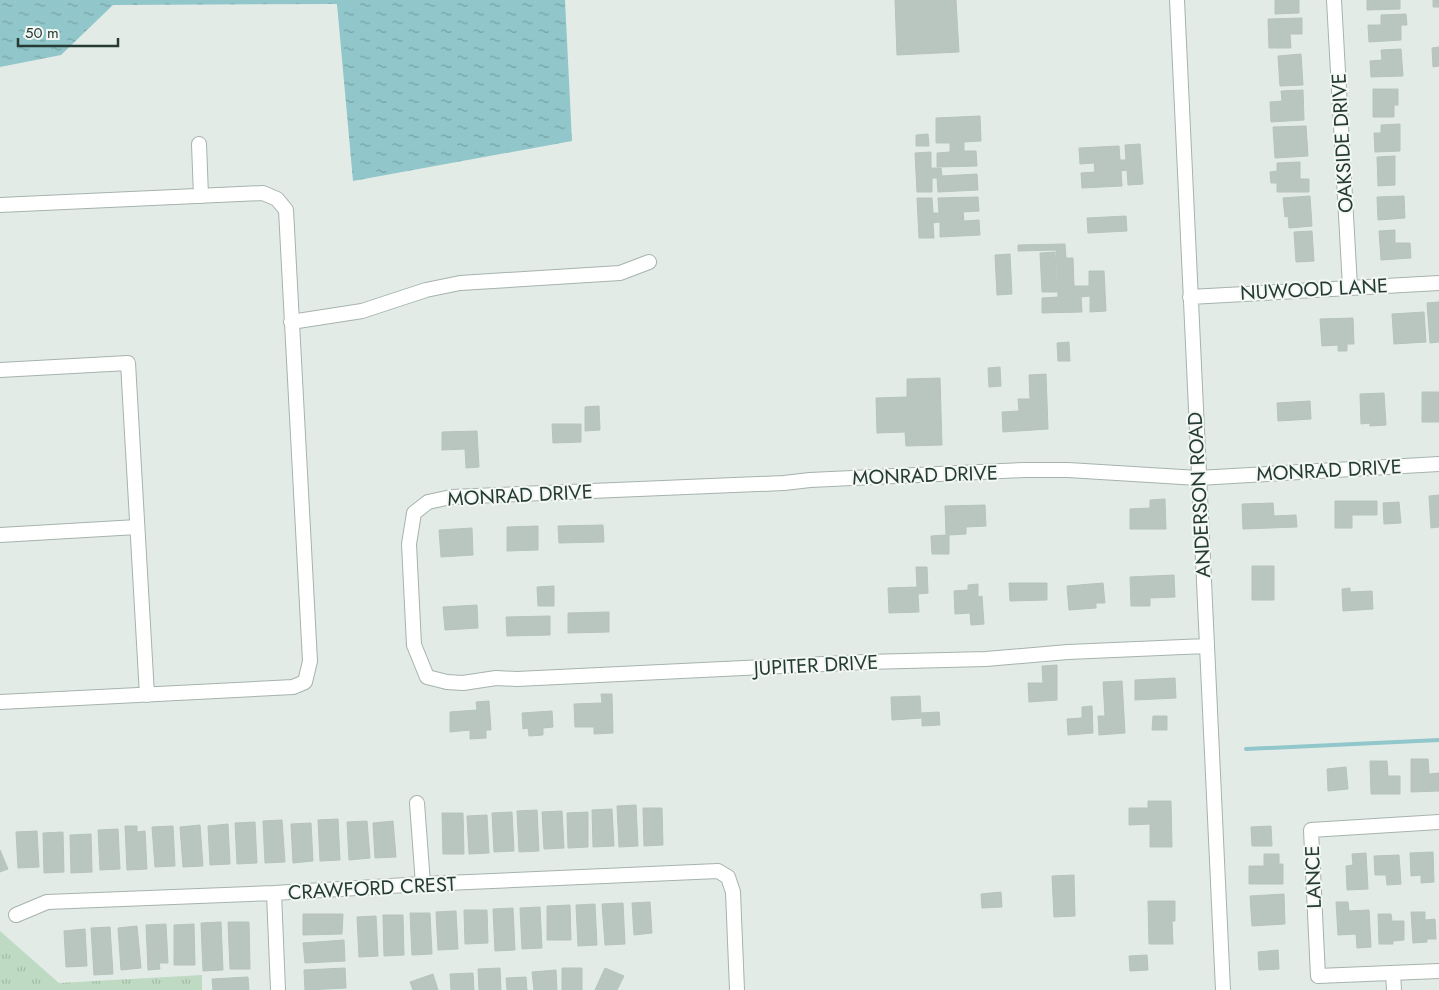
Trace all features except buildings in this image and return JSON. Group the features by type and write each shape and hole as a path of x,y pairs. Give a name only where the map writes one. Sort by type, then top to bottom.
{"street":[{"name":"ANDERSON ROAD","path":"1177,0 1223,990"},
{"name":"OAKSIDE DRIVE","path":"1334,0 1350,287"},
{"path":"199,144 201,196"},
{"path":"0,205 264,193 277,199 286,210 310,661 305,682 293,687 0,702"},
{"path":"291,322 362,311 426,290 460,283 620,273 649,262"},
{"name":"NUWOOD LANE","path":"1190,297 1439,283"},
{"path":"0,370 128,363 147,695"},
{"name":"MONRAD DRIVE","path":"427,677 414,645 409,544 414,512 428,502 451,497 784,483 820,479 1068,470 1198,478 1439,464"},
{"path":"0,535 137,527"},
{"name":"JUPITER DRIVE","path":"427,677 447,682 463,683 496,678 517,679 855,663 986,659 1068,652 1206,646"},
{"path":"417,804 423,884"},
{"name":"LANCE","path":"1393,973 1318,976 1311,830 1439,822"},
{"name":"CRAWFORD CREST","path":"16,916 47,902 718,871 728,877 733,892 737,990"},
{"path":"274,893 278,990"},
{"path":"1394,990 1393,973 1439,971"}],"green space":[{"path":"0,931 59,983 202,975 202,990 0,990"}],"water":[{"path":"0,0 565,0 572,141 353,181 337,4 113,5 61,55 0,67"}],"waterway":[{"path":"1246,749 1439,740"}]}
